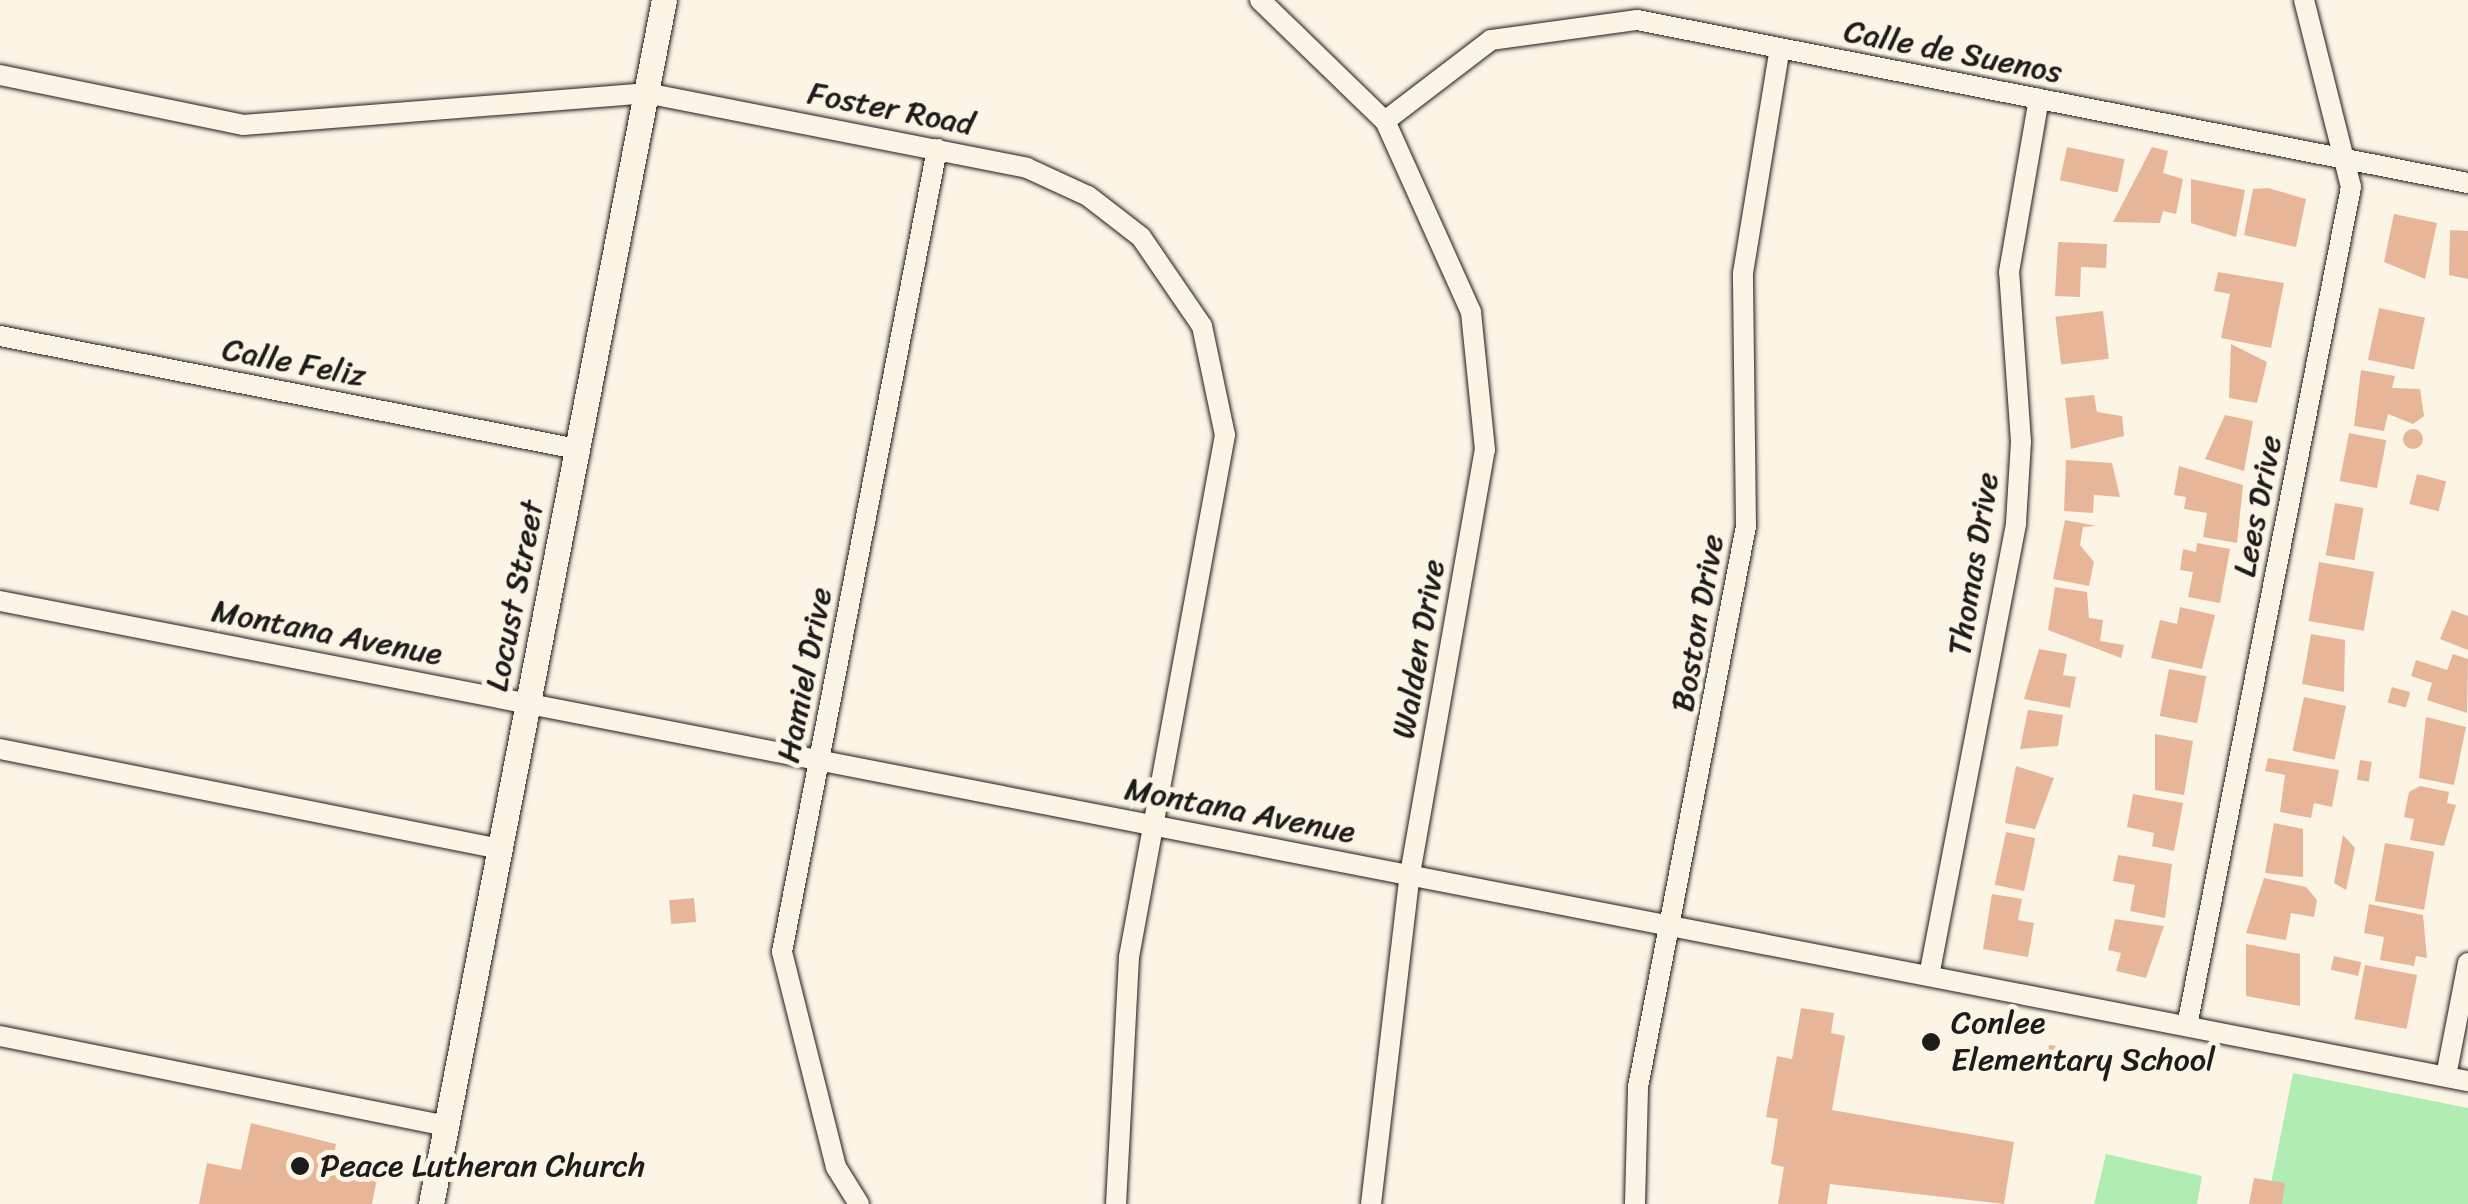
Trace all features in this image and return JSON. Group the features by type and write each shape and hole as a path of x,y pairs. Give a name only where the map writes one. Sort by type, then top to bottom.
{"street":[{"name":"Locust Street","path":"431,1204 441,1124 664,0"},
{"path":"1260,0 1385,121"},
{"name":"Lees Drive","path":"2186,1026 2350,160 2304,0"},
{"name":"Calle de Suenos","path":"1385,121 1491,40 1637,20 2468,183"},
{"name":"Boston Drive","path":"1634,1204 1638,1087 1746,526 1743,273 1780,48"},
{"name":"Foster Road","path":"0,75 243,124 646,93 1027,168 1106,208 1170,272 1208,344 1223,469 1128,968 1116,1204"},
{"name":"Thomas Drive","path":"1929,976 2016,523 2020,442 2009,272 2039,100"},
{"name":"Walden Drive","path":"1371,1204 1410,874 1485,450 1471,312 1385,121"},
{"name":"Hamiel Drive","path":"859,1204 836,1167 782,968 937,148"},
{"name":"Calle Feliz","path":"0,336 577,449"},
{"name":"Montana Avenue","path":"0,602 2468,1081"},
{"path":"0,749 495,848"},
{"path":"2446,1076 2468,963"},
{"path":"0,1036 441,1124"}],"green space":[{"path":"2293,1073 2468,1108 2468,1204 2267,1204"},
{"path":"2106,1154 2202,1176 2197,1204 2094,1204"}],"building":[{"path":"2067,147 2125,159 2118,193 2060,180"},
{"path":"2152,147 2168,151 2163,173 2183,179 2176,214 2163,211 2160,223 2113,222"},
{"path":"2191,179 2245,190 2236,237 2191,223"},
{"path":"2268,188 2306,199 2296,247 2244,235 2253,189"},
{"path":"2394,214 2437,223 2425,279 2384,262"},
{"path":"2450,230 2468,231 2468,279 2449,275"},
{"path":"2058,242 2107,244 2106,268 2081,267 2080,297 2055,296"},
{"path":"2218,272 2284,283 2271,348 2221,338 2230,294 2214,291"},
{"path":"2379,308 2425,318 2414,370 2368,360"},
{"path":"2103,311 2109,359 2061,364 2055,317"},
{"path":"2231,344 2267,362 2257,403 2229,398"},
{"path":"2361,370 2395,376 2392,388 2420,389 2424,416 2413,424 2388,414 2384,431 2354,426"},
{"path":"2094,395 2097,412 2122,416 2124,436 2071,449 2065,398"},
{"path":"2225,415 2253,421 2244,471 2205,459"},
{"path":"2413,429 2423,439 2413,449 2403,439"},
{"path":"2349,433 2386,440 2377,488 2340,481"},
{"path":"2066,460 2112,463 2120,497 2094,495 2093,513 2064,511"},
{"path":"2179,466 2243,485 2237,543 2203,537 2207,513 2184,509 2186,497 2174,495"},
{"path":"2417,474 2446,481 2439,511 2410,504"},
{"path":"2335,503 2364,508 2354,560 2326,555"},
{"path":"2065,520 2097,526 2083,527 2080,545 2094,562 2089,586 2053,579"},
{"path":"2197,543 2230,549 2220,603 2188,597 2193,572 2180,570 2183,549 2196,552"},
{"path":"2319,562 2374,572 2364,631 2309,621"},
{"path":"2055,587 2087,592 2089,618 2103,620 2100,641 2124,645 2121,658 2048,630"},
{"path":"2180,607 2215,615 2202,669 2151,658 2160,620 2177,624"},
{"path":"2452,610 2468,616 2468,650 2440,639"},
{"path":"2311,634 2345,640 2344,692 2302,684"},
{"path":"2039,649 2067,654 2063,675 2076,677 2070,708 2024,699"},
{"path":"2453,654 2468,659 2467,713 2427,700 2432,683 2411,676 2416,660 2447,670"},
{"path":"2169,669 2206,676 2197,723 2160,716"},
{"path":"2392,687 2410,692 2406,708 2388,702"},
{"path":"2304,697 2346,706 2335,760 2293,751"},
{"path":"2028,710 2063,715 2058,746 2020,749"},
{"path":"2426,717 2466,727 2454,785 2419,778"},
{"path":"2155,734 2193,741 2184,795 2155,790"},
{"path":"2268,758 2339,770 2332,807 2314,803 2311,818 2280,812 2285,775 2265,771"},
{"path":"2360,760 2372,762 2369,782 2357,780"},
{"path":"2016,766 2054,778 2035,829 2005,823"},
{"path":"2420,786 2449,792 2447,803 2456,805 2444,846 2410,840 2414,819 2404,817 2409,792"},
{"path":"2133,794 2183,803 2174,851 2152,846 2154,833 2127,827"},
{"path":"2274,823 2303,829 2303,877 2265,873"},
{"path":"2006,832 2035,838 2024,891 1995,885"},
{"path":"2343,835 2355,848 2346,890 2334,883"},
{"path":"2385,843 2434,852 2424,910 2375,901"},
{"path":"2118,855 2172,864 2165,918 2130,911 2135,885 2113,881"},
{"path":"2264,878 2306,887 2317,900 2314,917 2291,913 2286,940 2246,933"},
{"path":"1992,894 2022,899 2018,920 2034,923 2028,957 1983,949"},
{"path":"694,898 696,922 671,924 669,900"},
{"path":"2369,904 2423,915 2427,958 2416,956 2414,966 2380,960 2384,937 2364,933"},
{"path":"2115,919 2164,926 2146,978 2116,971 2121,953 2108,950"},
{"path":"2246,944 2300,954 2300,1006 2246,996"},
{"path":"2334,956 2361,962 2358,976 2331,970"},
{"path":"2365,965 2417,975 2407,1029 2355,1019"},
{"path":"1801,1008 1834,1013 1831,1033 1845,1036 1832,1110 2014,1142 2004,1204 1830,1184 1827,1204 1778,1204 1784,1167 1771,1164 1778,1119 1766,1117 1777,1056 1792,1059"},
{"path":"2049,1045 2062,1047 2058,1069 2046,1067"},
{"name":"Peace Lutheran Church","path":"251,1123 336,1144 334,1156 359,1161 362,1176 377,1179 372,1204 199,1204 207,1163 241,1170"},
{"path":"2254,1178 2285,1183 2282,1204 2249,1204"}],"place":[{"name":"Conlee Elementary School","path":"1931,1042"},
{"name":"Peace Lutheran Church","path":"300,1166"}]}
